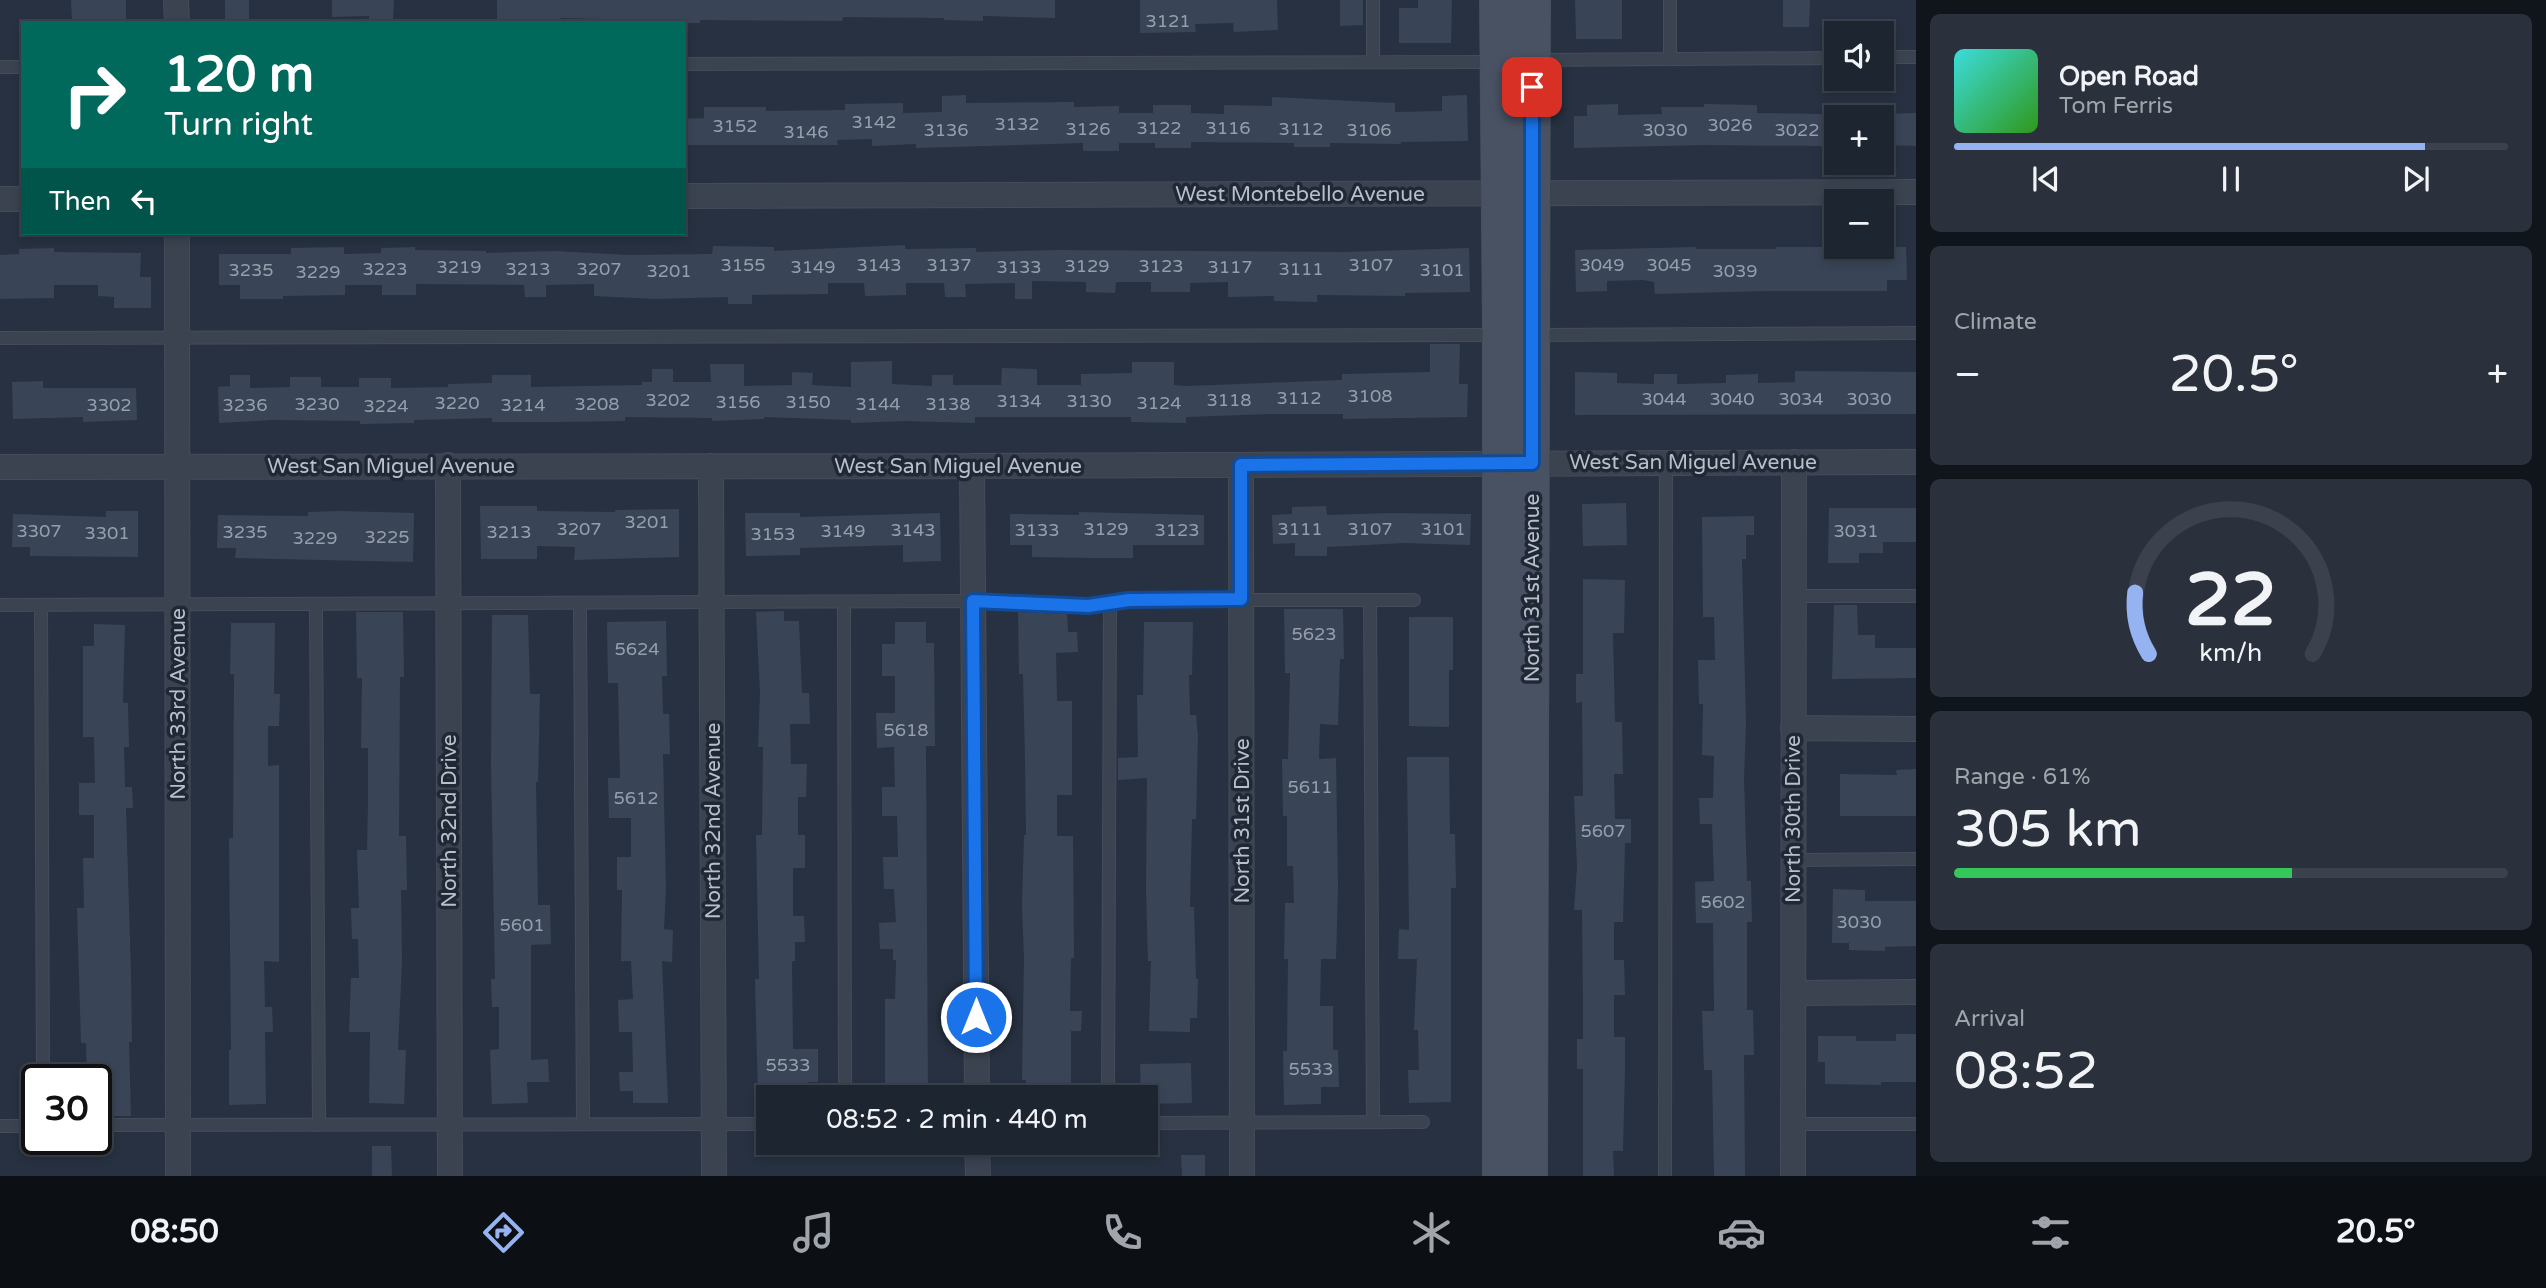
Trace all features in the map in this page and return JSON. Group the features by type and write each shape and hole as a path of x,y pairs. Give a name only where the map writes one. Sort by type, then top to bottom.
{"street":[{"path":"176,0 177,21"},
{"name":"North 31st Avenue","path":"1498,0 1516,61"},
{"name":"North 31st Avenue","path":"1501,1176 1515,838 1516,61 1532,0"},
{"name":"West Montebello Avenue","path":"686,197 1916,192"},
{"path":"0,199 21,199"},
{"name":"North 33rd Avenue","path":"177,235 178,1176"},
{"name":"North 30th Drive","path":"1793,1176 1794,462"},
{"name":"West San Miguel Avenue","path":"0,467 1916,462"},
{"name":"North 32nd Drive","path":"448,465 450,1176"},
{"name":"North 31st Drive","path":"1241,465 1242,1176"},
{"name":"North 32nd Avenue","path":"711,466 714,1176"},
{"path":"972,466 977,1085"},
{"path":"1793,729 1916,729"},
{"name":"North 31st Avenue","path":"1515,838 1529,1176"},
{"path":"1793,993 1916,992"},
{"path":"978,1155 978,1176"}],"lane":[{"path":"1373,0 1373,61"},
{"path":"1670,0 1670,59"},
{"path":"1894,57 1916,57"},
{"path":"686,64 1824,58"},
{"path":"0,67 21,67"},
{"path":"0,338 1916,333"},
{"path":"1665,1176 1666,462"},
{"path":"1793,596 1916,596"},
{"path":"0,605 973,601 1088,606 1129,600 1415,600"},
{"path":"1370,601 1373,1122"},
{"path":"844,602 845,1085"},
{"path":"580,603 583,1124"},
{"path":"1108,1085 1110,603"},
{"path":"316,604 319,1125"},
{"path":"41,605 43,1064"},
{"path":"1794,860 1916,859"},
{"path":"1158,1123 1423,1122"},
{"path":"112,1125 756,1124"},
{"path":"1793,1124 1916,1124"},
{"path":"0,1126 21,1126"}],"building":[{"path":"71,0 126,0 126,21 72,21"},
{"path":"225,0 249,0 249,21 225,21"},
{"path":"332,0 394,0 393,21 369,21 369,16 332,17"},
{"path":"497,0 1055,0 1055,18 983,16 983,21 843,17 842,21 700,20 700,23 561,18 561,21 497,21"},
{"path":"1140,0 1277,0 1278,30 1234,32 1233,23 1195,24 1196,32 1140,33"},
{"path":"1340,0 1363,0 1363,25 1340,26"},
{"path":"1418,0 1452,0 1451,43 1399,43 1399,8 1418,8"},
{"path":"1575,0 1622,0 1622,39 1576,39"},
{"path":"1783,0 1810,0 1809,27 1783,27"},
{"path":"966,95 966,103 1074,102 1074,107 1119,106 1119,113 1153,113 1153,105 1191,105 1191,113 1224,114 1224,105 1272,106 1272,97 1395,103 1395,112 1442,111 1442,96 1467,95 1468,141 1330,143 1330,147 1294,147 1294,143 1191,142 1191,148 1155,148 1155,143 1119,143 1119,151 1083,151 1083,143 916,148 916,144 872,146 872,139 837,140 838,145 686,145 686,119 704,118 704,107 766,107 766,111 845,110 845,104 903,103 903,113 942,112 942,96"},
{"path":"1618,104 1618,115 1662,114 1661,107 1704,107 1704,104 1757,105 1757,113 1824,114 1823,146 1574,148 1574,116 1587,116 1587,105"},
{"path":"1916,113 1916,146 1894,145 1894,114"},
{"path":"905,245 905,249 976,248 976,252 1344,252 1469,248 1470,292 1405,293 1405,296 1317,295 1317,302 1274,301 1274,296 1228,297 1228,282 1190,283 1190,292 1151,292 1151,282 1116,282 1115,293 1086,292 1086,282 1032,281 1032,299 1015,299 1015,283 965,284 966,297 945,297 944,283 906,283 906,295 865,296 864,283 828,283 828,294 752,295 752,304 728,304 728,297 655,299 594,296 594,284 546,285 546,297 525,297 524,285 416,284 416,295 382,295 382,285 345,285 345,295 283,296 283,299 240,299 240,285 219,285 219,254 291,254 291,248 344,247 344,254 381,253 381,248 415,247 415,250 486,253 555,251 627,255 712,254 713,246 774,247 774,251"},
{"path":"1824,247 1824,259 1894,259 1894,247 1906,247 1907,280 1887,280 1887,291 1655,294 1654,282 1643,280 1607,281 1607,291 1576,292 1575,250"},
{"path":"54,248 54,252 141,253 140,277 151,277 151,308 114,308 114,297 98,296 98,285 54,285 54,298 0,299 0,255 19,254 19,249"},
{"path":"1430,344 1460,344 1459,384 1468,384 1467,417 1343,419 1343,414 1272,414 1186,417 1186,423 1131,422 1131,417 975,417 975,423 851,423 851,420 764,417 712,421 712,418 625,417 625,421 492,422 492,418 360,424 360,421 272,420 219,423 218,387 230,386 230,375 250,375 250,388 290,387 290,377 321,377 321,387 359,387 359,378 391,378 391,388 448,387 448,384 492,383 492,375 531,375 531,387 642,385 642,382 652,382 652,369 673,369 673,382 711,382 710,364 744,364 744,386 792,385 792,372 813,373 812,385 851,387 851,362 892,361 892,384 932,386 932,375 953,375 953,385 1001,385 1002,368 1037,369 1037,385 1081,385 1081,374 1132,373 1132,362 1174,362 1174,385 1186,386 1342,380 1342,374 1430,372"},
{"path":"1795,371 1916,372 1916,414 1575,415 1575,372 1617,373 1617,383 1654,384 1654,374 1677,374 1677,384 1726,383 1726,375 1758,374 1758,383 1795,382"},
{"path":"43,381 43,388 136,388 137,420 83,422 83,417 13,419 12,382"},
{"path":"1626,503 1627,545 1583,546 1582,504"},
{"path":"480,506 537,506 537,511 679,509 679,557 574,560 575,547 537,546 537,559 481,559"},
{"path":"1326,506 1327,515 1471,514 1470,545 1404,543 1327,547 1327,556 1295,556 1295,543 1273,544 1272,515 1292,514 1292,507"},
{"path":"1829,508 1916,508 1916,542 1883,542 1883,553 1859,553 1859,563 1828,563"},
{"path":"106,511 138,511 138,557 30,556 30,547 12,547 13,514 106,517"},
{"path":"308,512 414,513 413,562 235,558 236,548 217,548 218,515 308,516"},
{"path":"1079,512 1204,515 1204,545 1133,545 1133,558 1094,558 1032,557 1032,545 1010,545 1010,514 1079,515"},
{"path":"745,513 800,513 800,517 940,513 941,561 903,562 903,545 800,548 800,555 746,556"},
{"path":"1754,516 1754,535 1746,535 1746,559 1742,559 1746,724 1744,778 1747,881 1751,881 1752,922 1747,922 1747,1010 1753,1010 1754,1055 1744,1055 1745,1176 1714,1176 1712,1070 1704,1070 1702,1011 1714,1011 1713,923 1696,923 1695,882 1714,881 1712,824 1700,824 1699,798 1713,798 1714,756 1702,755 1703,704 1699,704 1698,660 1715,660 1714,617 1703,617 1702,517"},
{"path":"1583,579 1625,580 1624,633 1613,633 1615,722 1622,722 1623,774 1614,774 1615,819 1631,819 1631,843 1625,843 1623,922 1614,922 1614,960 1624,960 1625,995 1614,995 1614,1037 1625,1037 1625,1069 1623,1151 1613,1151 1614,1176 1583,1176 1583,1069 1577,1069 1577,1039 1583,1039 1583,999 1582,910 1574,910 1577,868 1574,796 1583,796 1582,702 1576,703 1576,674 1583,674"},
{"path":"1834,605 1857,605 1858,635 1875,635 1875,648 1916,648 1916,678 1832,679"},
{"path":"1284,609 1343,609 1344,659 1340,659 1338,725 1320,724 1319,759 1336,758 1338,888 1336,959 1321,959 1320,1006 1333,1006 1333,1050 1338,1050 1339,1087 1321,1087 1321,1104 1284,1105 1283,1051 1287,1051 1288,959 1284,959 1285,903 1294,903 1293,866 1287,866 1287,816 1283,816 1282,759 1288,759 1290,673 1285,673"},
{"path":"784,611 784,621 799,621 802,693 809,693 810,724 790,724 791,764 807,764 806,797 798,797 798,835 805,835 805,868 793,868 793,916 804,916 805,942 795,942 795,961 792,961 793,1049 818,1049 818,1082 808,1082 808,1085 758,1085 756,835 762,835 763,747 758,747 760,694 756,612"},
{"path":"356,612 403,612 404,677 400,677 399,836 406,836 407,890 401,890 402,961 398,1050 406,1050 404,1104 369,1103 370,1032 349,1032 351,978 359,978 358,939 352,939 351,908 359,908 357,850 367,850 368,805 368,748 361,748 362,678 357,678"},
{"path":"1018,612 1067,614 1068,632 1077,632 1078,652 1056,653 1057,701 1072,701 1072,795 1057,795 1057,836 1073,836 1074,958 1071,958 1070,1011 1082,1011 1081,1031 1071,1031 1071,1085 1026,1085 1026,1080 1022,1080 1022,905 1026,835 1023,674 1019,674"},
{"path":"492,615 528,615 530,694 540,694 536,782 538,905 550,905 551,944 531,945 531,1060 548,1059 549,1082 527,1082 528,1103 492,1104 490,1050 499,1049 499,1007 492,1007 491,979 495,979 491,765"},
{"path":"1409,617 1453,617 1449,727 1409,726"},
{"path":"666,621 667,676 662,676 663,714 669,714 670,754 663,754 666,889 664,929 673,930 672,962 662,961 668,1103 633,1103 633,1091 620,1091 619,1072 633,1072 632,1032 619,1032 618,1000 633,999 631,961 621,961 622,890 617,890 617,857 631,857 631,818 609,818 608,778 620,778 618,683 608,683 607,622"},
{"path":"895,622 926,622 926,643 934,643 935,746 926,746 928,1085 885,1085 885,999 895,999 896,960 893,960 893,949 880,949 879,923 896,922 894,889 884,889 883,857 898,857 897,816 882,816 882,787 895,787 894,747 877,748 876,713 895,713 895,676 882,676 882,644 895,644"},
{"path":"1144,622 1193,622 1192,675 1189,675 1190,715 1196,715 1198,735 1190,907 1194,907 1198,979 1197,1018 1190,1018 1190,1032 1149,1031 1151,961 1148,961 1146,889 1147,778 1118,780 1118,758 1138,757 1137,695 1143,695"},
{"path":"231,623 275,623 274,694 280,694 279,726 268,726 268,766 279,765 279,962 264,961 265,1007 272,1007 273,1032 265,1032 266,1104 229,1105 229,838 233,838 234,674 230,674"},
{"path":"94,624 125,625 123,703 128,703 129,747 124,747 125,787 132,787 133,808 126,808 131,974 131,1116 112,1116 112,1064 87,1064 86,1043 81,1043 77,908 84,908 83,858 94,858 94,815 79,815 79,783 95,783 94,737 83,737 83,646 94,646"},
{"path":"1407,757 1449,757 1450,834 1455,834 1456,888 1451,888 1451,1102 1409,1103 1408,1070 1419,1070 1418,1030 1414,1030 1417,959 1398,959 1399,929 1409,930"},
{"path":"1916,769 1916,816 1840,816 1840,774 1897,775 1896,770"},
{"path":"1833,889 1865,890 1865,901 1916,901 1916,946 1885,947 1885,951 1849,950 1849,943 1832,943"},
{"path":"1896,1034 1916,1034 1916,1082 1881,1082 1881,1085 1825,1084 1825,1062 1818,1062 1818,1036 1856,1036 1856,1041 1896,1041"},
{"path":"1191,1063 1192,1103 1158,1104 1158,1085 1141,1085 1140,1064"},
{"path":"372,1146 391,1146 392,1176 372,1176"},
{"path":"1181,1155 1205,1155 1205,1176 1182,1176"}],"route":[{"path":"976,1017 973,601 1088,606 1129,600 1241,599 1241,465 1532,463 1532,87"}]}
